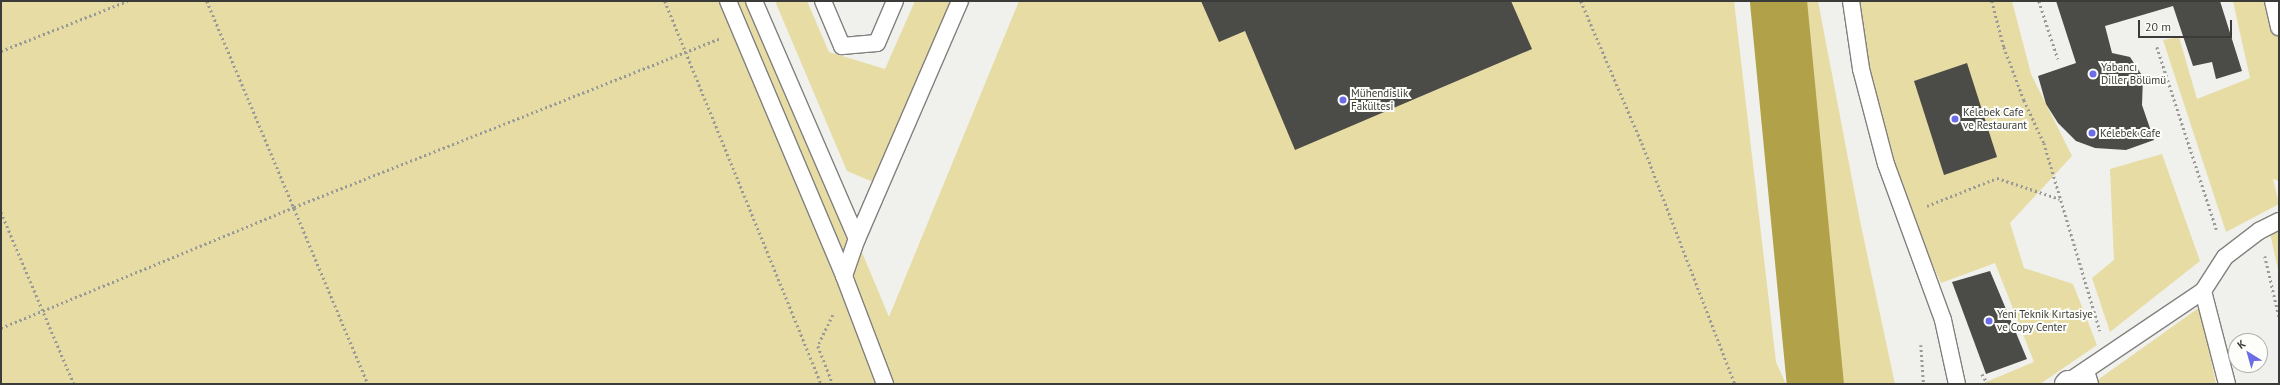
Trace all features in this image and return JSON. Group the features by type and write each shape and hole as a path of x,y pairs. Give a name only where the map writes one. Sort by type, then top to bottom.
{"lane":[{"path":"728,1 844,276 885,384"},
{"path":"754,1 857,239"},
{"path":"823,1 842,46 877,43 895,1"},
{"path":"844,276 857,239 960,1"},
{"path":"1851,1 1861,69 1886,164 1943,320 1956,384"},
{"path":"2272,1 2279,27"},
{"path":"2077,380 2108,355 2203,291 2225,257 2259,231 2279,221"},
{"path":"2203,291 2227,384"}],"path":[{"path":"1,51 127,1"},
{"path":"207,1 368,384"},
{"path":"665,1 821,384"},
{"path":"1581,1 1642,143 1735,384"},
{"path":"1992,1 2004,47 2024,100 2044,143 2108,355"},
{"path":"2039,1 2058,59"},
{"path":"1,328 294,207 741,30"},
{"path":"2157,47 2225,257"},
{"path":"1905,215 1997,178 2060,199"},
{"path":"1,212 74,384"},
{"path":"2259,231 2279,316"}],"shaded area":[{"path":"1,1 757,1 889,317 1019,1 1734,1 1776,362 1786,384 1,384"},
{"path":"775,1 807,1 829,52 885,69 915,1 956,1 878,184 847,171"},
{"path":"1777,1 1818,1 1860,221 1895,384 1826,384 1814,348"},
{"path":"1860,1 2012,1 2031,74 2072,156 2010,223 2024,268 2073,284 2097,345 2040,384 1981,384 2034,362 1995,263 1941,283 1909,213 1875,108 1859,24"},
{"path":"2233,1 2279,1 2279,181 2273,179 2279,204 2226,232 2163,40 2179,37 2197,99 2250,78"},
{"path":"2162,154 2200,261 2110,332 2092,278 2114,260 2110,169"},
{"path":"2279,229 2279,274 2270,233"},
{"path":"2200,307 2216,384 2092,384"}],"building":[{"name":"Mühendislik Fakültesi","path":"1201,1 1511,1 1532,49 1295,150 1245,31 1219,42"},
{"name":"Yabancı Diller Bölümü","path":"2056,1 2220,1 2242,71 2216,79 2212,62 2193,66 2173,6 2105,26 2112,53 2130,57 2143,77 2142,105 2154,140 2126,150 2095,148 2076,141 2058,123 2046,104 2038,76 2076,63"},
{"name":"Kelebek Cafe ve Restaurant","path":"1967,63 1997,157 1944,175 1914,81"},
{"name":"Yeni Teknik Kırtasiye ve Copy Center","path":"1990,271 2027,359 1986,374 1952,282"}],"waterway":[{"path":"1778,1 1815,384"}],"place":[{"name":"Yabancı Diller Bölümü","path":"2093,74"},
{"name":"Mühendislik Fakültesi","path":"1343,100"},
{"name":"Kelebek Cafe ve Restaurant","path":"1955,119"},
{"name":"Kelebek Cafe","path":"2092,133"},
{"name":"Yeni Teknik Kırtasiye ve Copy Center","path":"1989,321"}]}
